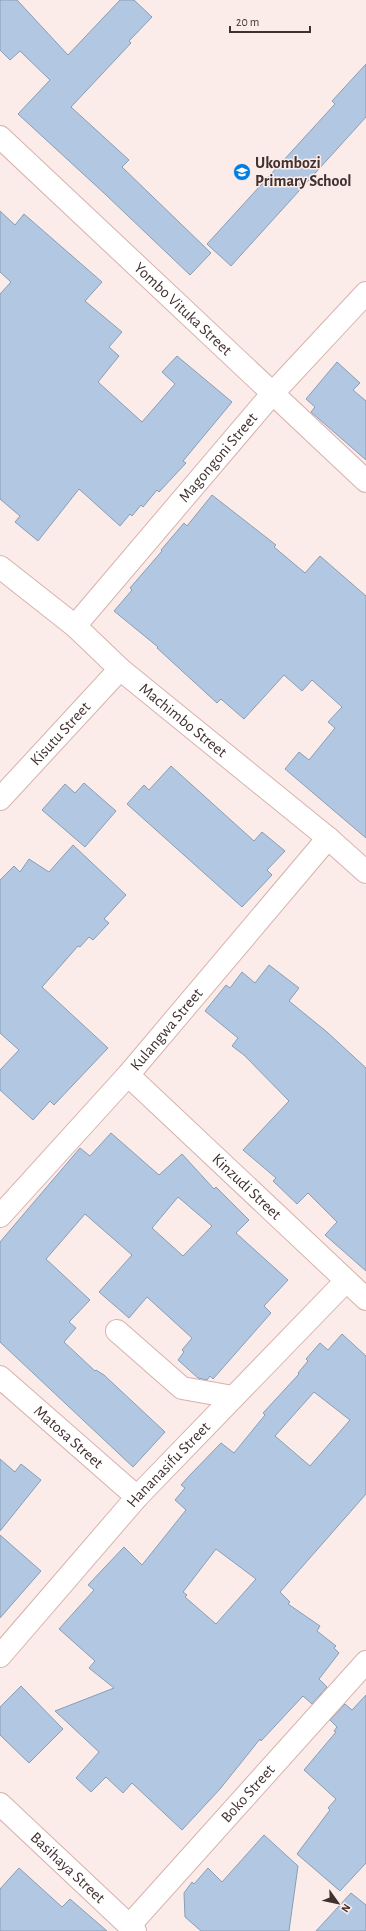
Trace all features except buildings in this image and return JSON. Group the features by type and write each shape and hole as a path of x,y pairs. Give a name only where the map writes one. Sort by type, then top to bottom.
{"street":[{"name":"Yombo Vituka Street","path":"0,137 366,481"},
{"name":"Magongoni Street","path":"75,626 272,394 366,293"},
{"name":"Machimbo Street","path":"0,567 75,626 120,669 328,838 366,872"},
{"name":"Kisutu Street","path":"0,799 120,669"},
{"name":"Kulangwa Street","path":"0,1216 128,1074 328,838"},
{"name":"Kinzudi Street","path":"128,1074 346,1281 366,1298"},
{"name":"Hananasifu Street","path":"0,1656 137,1497 346,1281"},
{"path":"116,1331 182,1388 233,1397"},
{"name":"Matosa Street","path":"0,1377 137,1497"},
{"name":"Boko Street","path":"132,1928 366,1662"},
{"name":"Basihaya Street","path":"0,1804 132,1928"}],"place":[{"name":"Ukombozi Primary School","path":"242,172"}]}
